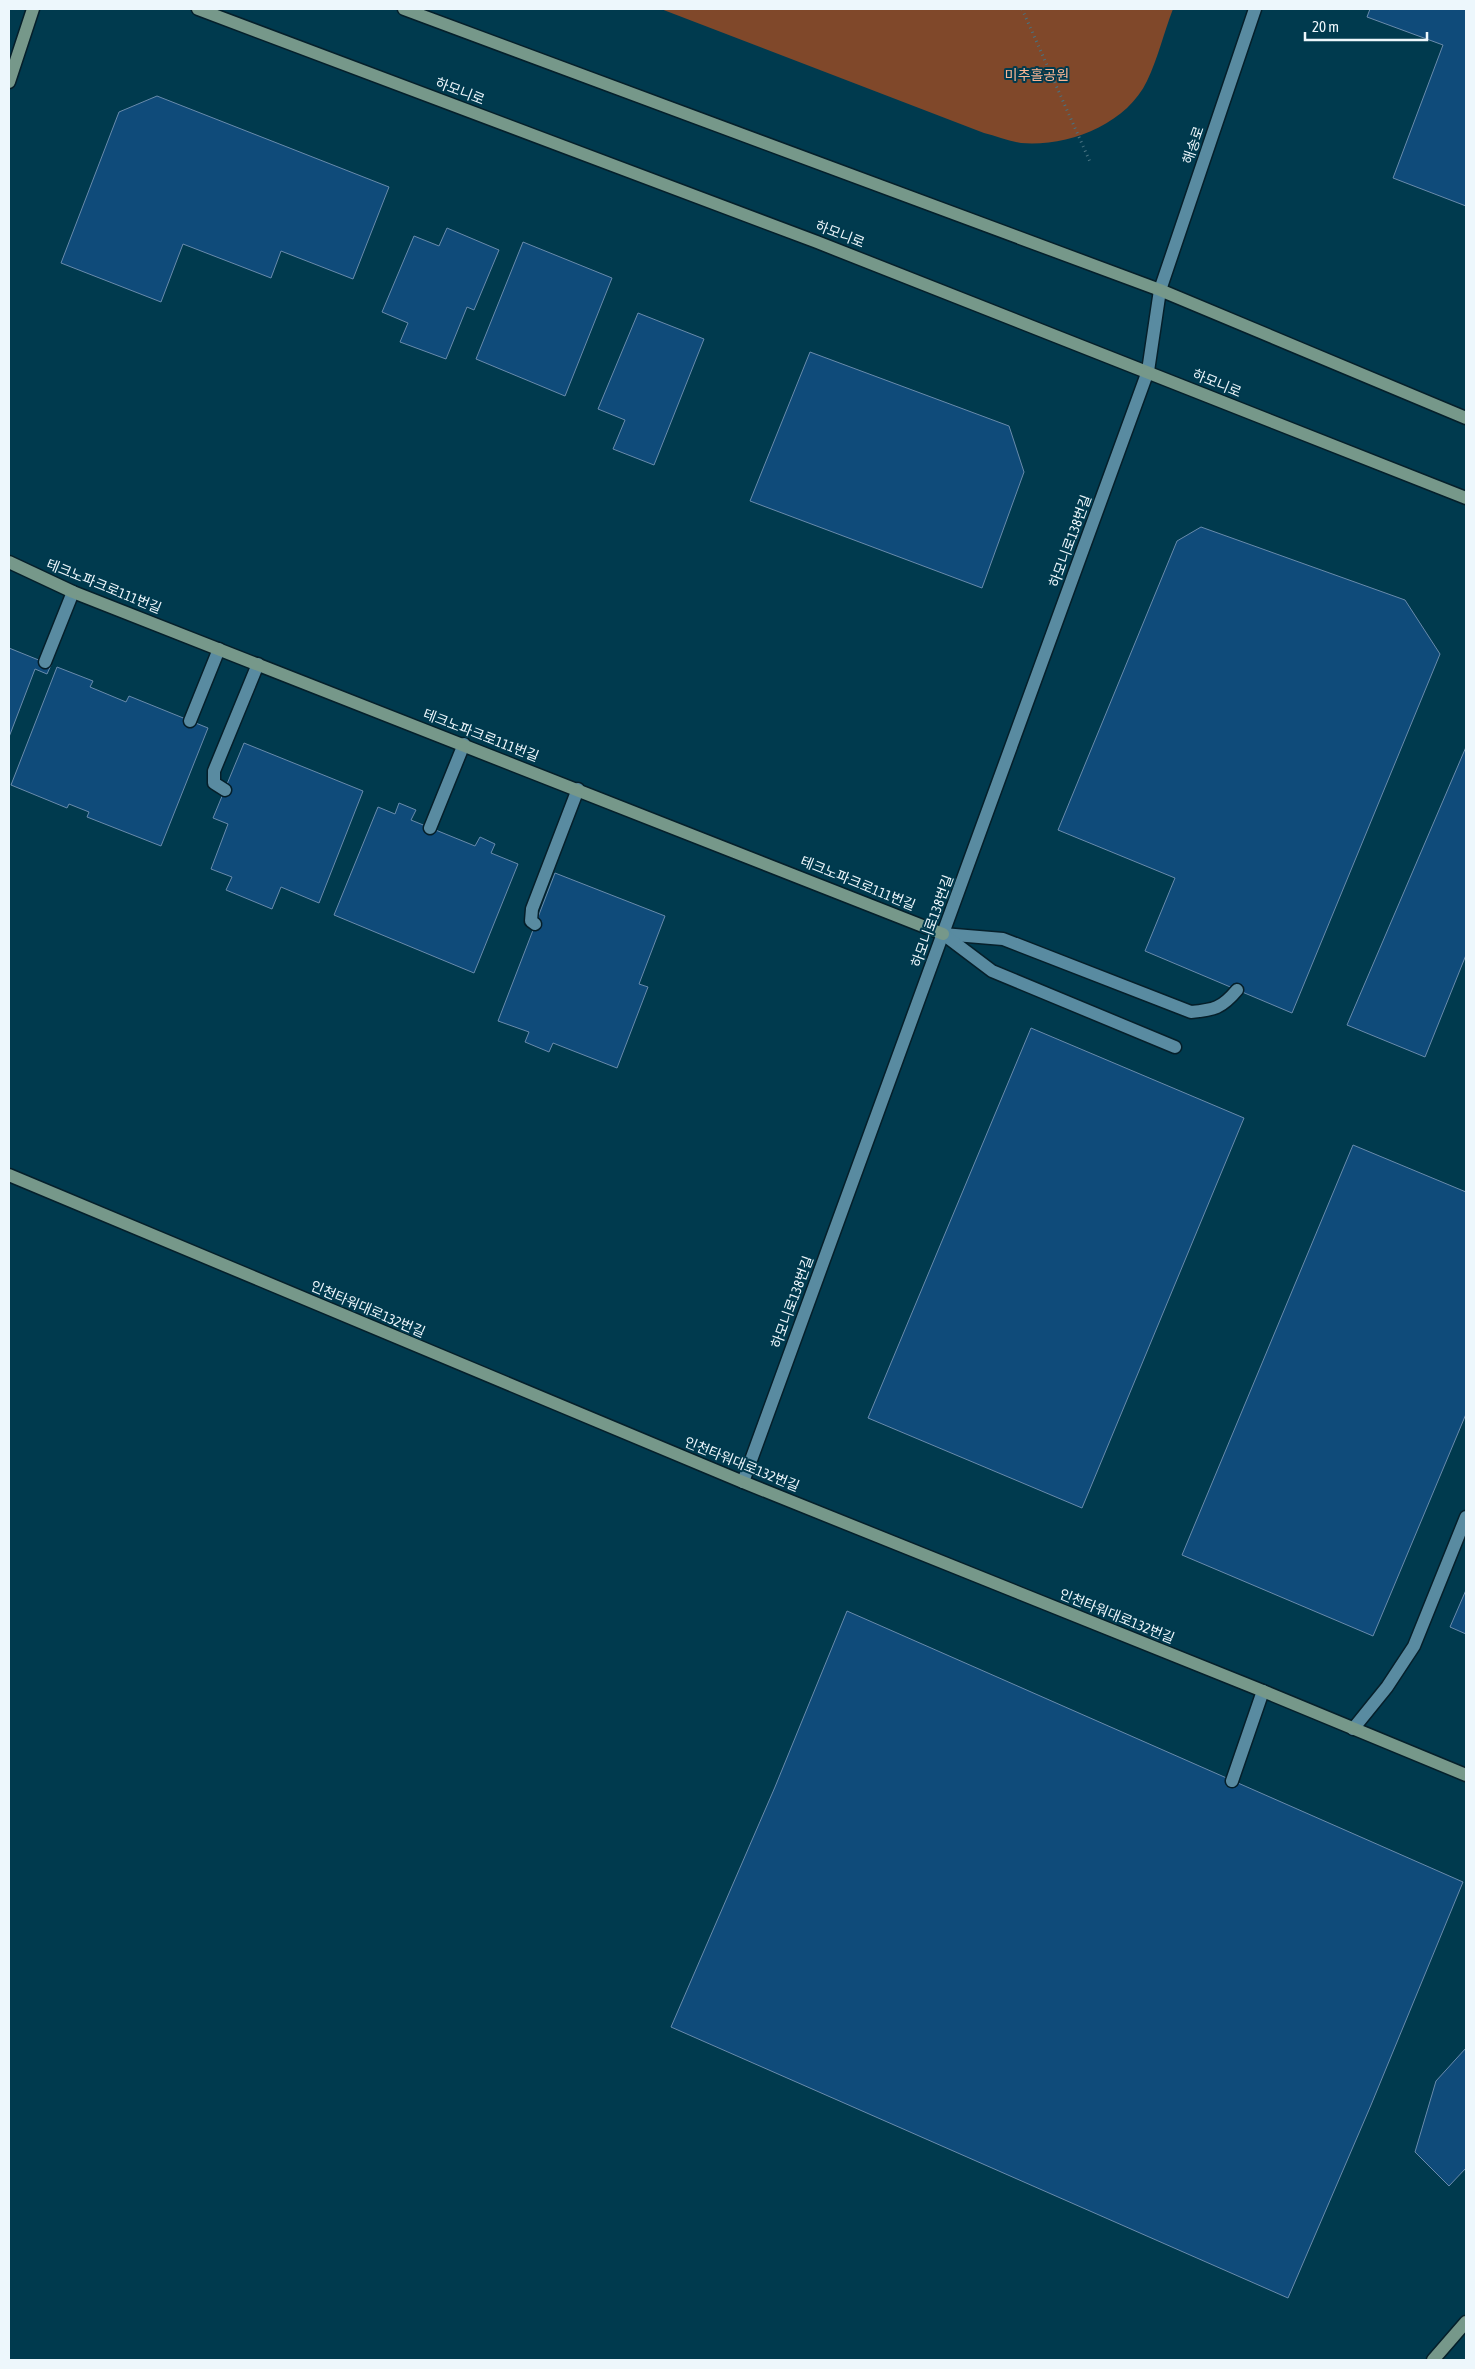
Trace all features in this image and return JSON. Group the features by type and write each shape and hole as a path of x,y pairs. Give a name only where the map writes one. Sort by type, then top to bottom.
{"street":[{"path":"9,82 33,9"},
{"name":"하모니로","path":"198,9 818,242 1466,498"},
{"path":"404,9 1160,290 1466,418"},
{"name":"해송로","path":"1148,371 1160,290 1255,9"},
{"name":"하모니로138번길","path":"742,1482 1148,371"},
{"name":"테크노파크로111번길","path":"9,562 74,592 943,934"},
{"path":"45,662 74,592"},
{"path":"190,721 219,649"},
{"path":"225,790 214,783 214,771 258,664"},
{"path":"430,828 464,744"},
{"path":"535,924 531,921 532,909 578,789"},
{"path":"943,934 1003,940 1191,1012 1209,1011 1226,1003 1237,990"},
{"path":"943,934 992,971 1175,1047"},
{"name":"인천타워대로132번길","path":"9,1175 742,1482 1263,1691 1466,1775"},
{"path":"1353,1729 1387,1686 1414,1646 1466,1517"},
{"path":"1232,1781 1263,1691"},
{"path":"1433,2360 1466,2322"}],"path":[{"path":"1022,9 1091,164"}],"green space":[{"name":"미추홀공원","path":"661,9 1173,9 1147,81 1125,110 1110,121 1076,137 1039,143 1021,143 984,133"}],"building":[{"path":"1370,9 1466,9 1466,206 1393,178 1443,45 1367,17"},
{"path":"157,96 389,187 353,279 281,251 271,278 183,244 161,302 61,263 119,112"},
{"path":"447,228 499,250 474,310 467,307 446,359 400,342 408,323 382,312 414,236 439,246"},
{"path":"523,242 612,278 565,396 476,359"},
{"path":"638,313 704,339 654,465 613,449 625,420 598,409"},
{"path":"810,352 1009,426 1024,472 982,588 750,501"},
{"path":"1201,527 1405,600 1440,654 1292,1013 1145,951 1175,878 1058,830 1177,541"},
{"path":"9,648 51,665 47,674 35,669 9,737"},
{"path":"57,667 93,681 90,687 126,702 129,696 208,728 161,846 87,817 89,812 69,804 67,808 11,785"},
{"path":"244,743 363,791 319,903 281,887 272,909 226,890 232,877 211,869 228,824 213,818"},
{"path":"1466,747 1466,955 1425,1057 1347,1025"},
{"path":"399,803 416,810 411,820 475,846 480,837 495,844 491,853 518,864 474,973 334,915 378,807 395,814"},
{"path":"555,873 665,916 639,984 648,987 617,1068 553,1043 549,1052 525,1042 529,1032 498,1021"},
{"path":"1031,1028 1244,1118 1082,1508 868,1418"},
{"path":"1353,1145 1466,1192 1466,1414 1373,1636 1182,1555"},
{"path":"1466,1590 1466,1634 1450,1627"},
{"path":"847,1611 1463,1882 1371,2105 1288,2298 671,2027 775,1787"},
{"path":"1466,2048 1466,2168 1449,2186 1415,2152 1436,2081"}]}
